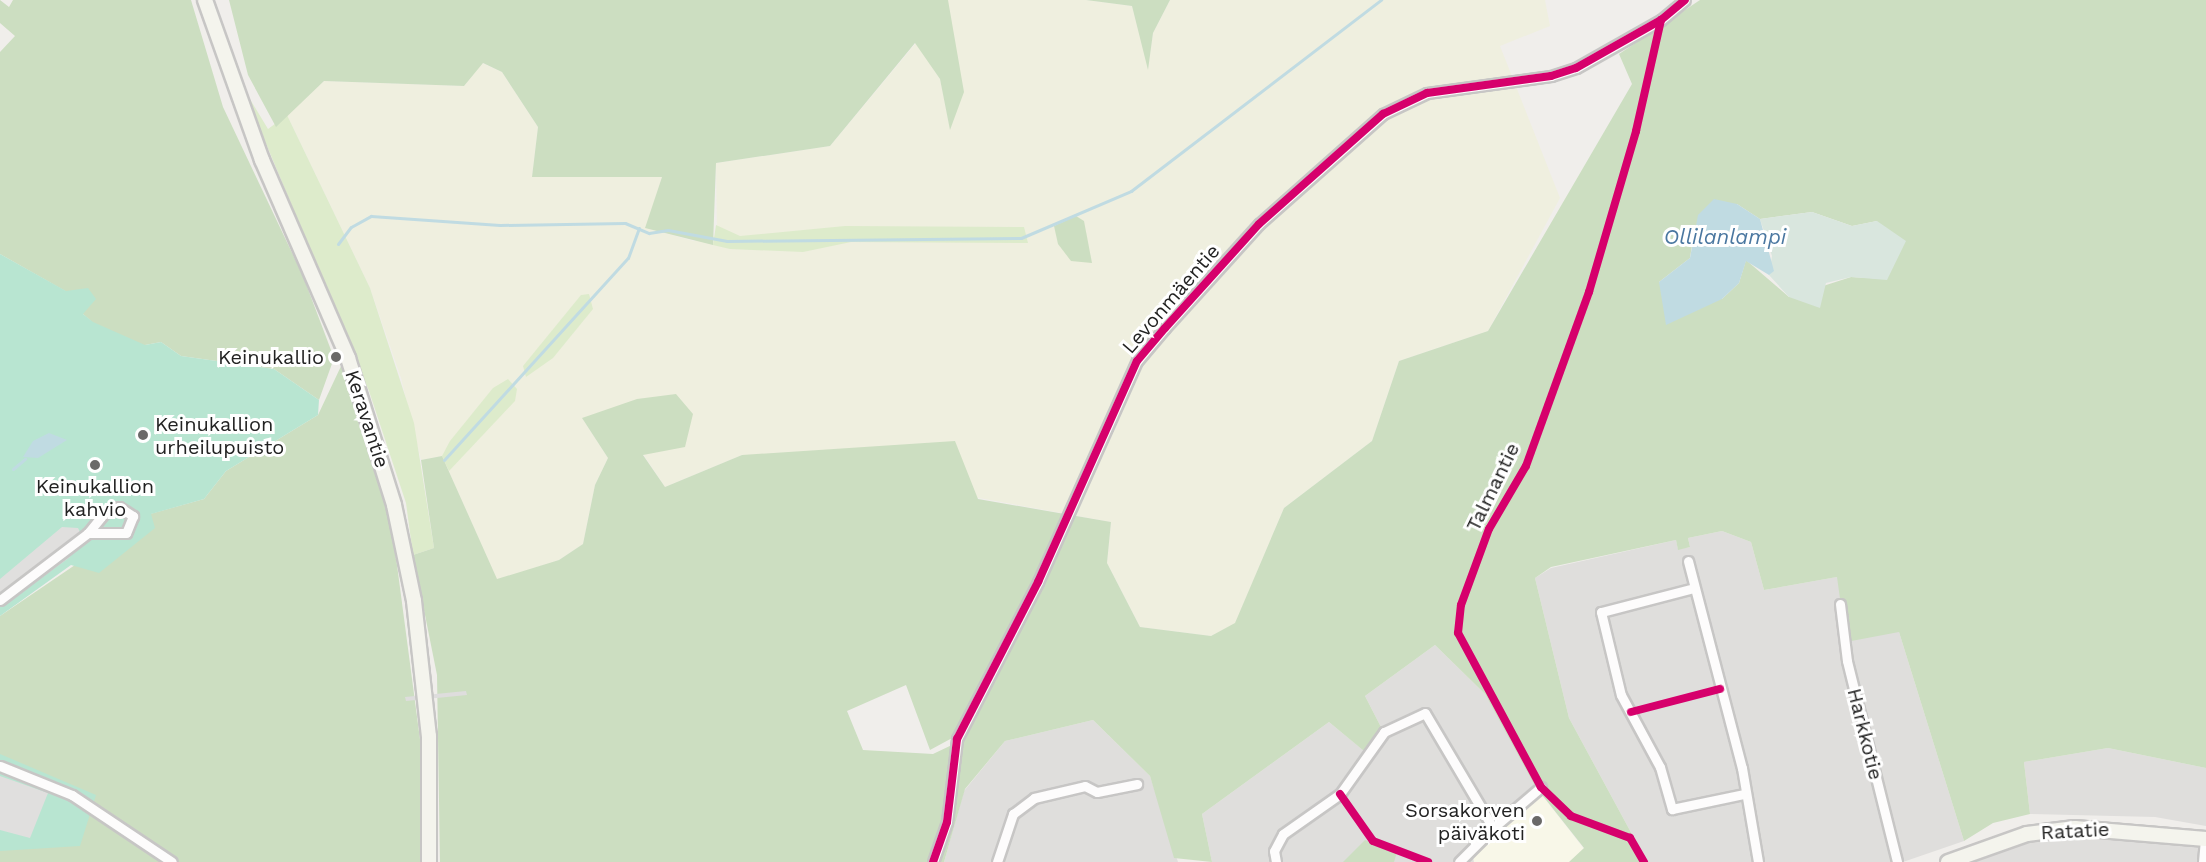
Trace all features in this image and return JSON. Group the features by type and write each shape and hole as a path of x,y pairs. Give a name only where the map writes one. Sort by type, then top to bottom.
{"main road":[{"name":"Keravantie","path":"205,0 262,160 348,358 394,505 414,601 429,736 429,862"},
{"name":"Ratatie","path":"1948,862 2027,834 2075,828 2206,839"}],"street":[{"name":"Levonmäentie","path":"933,862 947,822 957,739 1038,582 1127,380 1165,328 1259,224 1383,114 1427,93 1551,76 1661,20 1685,0"},
{"path":"0,600 88,532 112,508 126,508 133,516 126,533 88,532"},
{"path":"1688,561 1726,699 1758,862"},
{"path":"1694,588 1601,612 1621,695 1660,767 1672,809 1744,794"},
{"name":"Harkkotie","path":"1840,604 1847,661 1897,862"},
{"path":"1276,862 1274,851 1283,834 1340,794 1384,732 1425,714 1493,828"},
{"path":"0,766 72,795 172,862"},
{"path":"997,862 1013,814 1034,798 1085,786 1097,792 1137,784"},
{"path":"1459,862 1493,828 1541,788"},
{"path":"2203,862 2206,839"}],"shaded area":[{"path":"1812,212 1852,226 1877,221 1906,241 1887,280 1851,277 1826,283 1820,308 1789,297 1769,275 1772,256 1760,219"},
{"path":"62,527 78,528 82,536 64,548 70,557 22,592 17,588 0,600 0,579"},
{"path":"1722,531 1751,542 1764,590 1837,577 1899,632 1964,841 1903,862 1647,862 1569,718 1535,578 1551,568 1676,540 1678,549 1690,547 1688,538"},
{"path":"1435,645 1485,694 1541,794 1473,855 1474,862 1212,862 1202,814 1329,722 1369,755 1383,731 1365,696"},
{"path":"1093,720 1150,776 1178,862 944,862 964,791 1005,741"},
{"path":"2108,748 2206,768 2206,826 2155,817 2030,814 2024,762"},
{"path":"0,776 48,793 30,838 0,830"},
{"name":"Sorsakorven päiväkoti","path":"1541,794 1584,849 1569,862 1474,862 1473,856"},
{"path":"2065,833 2125,835 2206,849 2206,862 1967,862 2030,839"}],"green space":[{"path":"0,0 9,7 13,0 191,0 223,107 303,276 334,358 319,400 274,369 181,356 161,342 145,345 131,356 83,314 67,292 0,254 0,52 15,36 0,23"},
{"path":"229,0 948,0 964,92 950,130 940,79 915,43 830,146 716,163 713,245 645,228 662,177 532,177 538,127 502,72 483,63 464,86 324,81 276,127 248,75"},
{"path":"948,0 1086,0 1132,6 1148,68 1153,33 1170,0 1545,0 1550,26 1500,46 1560,198 1488,331 1399,361 1372,441 1284,508 1235,624 1211,636 1140,627 1107,563 1111,522 742,455 665,487 643,454 582,418 608,458 595,485 583,544 559,560 497,580 442,456 421,460 401,378 370,288 287,115 324,81 464,86 482,63 502,72 538,127 532,177 662,177 646,228 694,241 717,235 716,163 830,146 916,43 940,79 950,128"},
{"path":"1086,0 1170,0 1153,33 1148,70 1132,6"},
{"path":"1700,0 2206,0 2206,768 2108,748 2024,762 2030,814 1993,823 1964,841 1899,632 1846,642 1837,577 1764,590 1751,542 1722,531 1688,538 1690,547 1678,550 1676,540 1551,567 1535,578 1569,718 1647,862 1569,862 1584,848 1535,786 1485,694 1435,645 1365,696 1383,731 1370,756 1329,722 1202,814 1212,862 1174,858 1150,776 1093,720 1005,741 965,789 944,862 936,862 949,821 953,750 944,821 931,862 440,862 437,675 413,555 434,548 421,460 442,456 497,579 559,560 583,544 595,485 608,458 582,418 637,399 676,394 693,414 685,447 643,455 665,487 742,455 955,441 978,499 1111,522 1107,563 1140,627 1211,636 1235,623 1284,508 1372,441 1399,361 1488,331 1632,84 1619,54","holes":["1737,204 1760,219 1812,212 1852,226 1877,221 1887,279 1851,277 1789,297 1746,260 1739,283 1722,299 1659,282 1690,258 1694,233","906,685 930,750 954,737 954,744 933,754 863,750 847,711"]},
{"path":"242,86 268,129 287,115 370,288 414,423 434,548 413,555 406,503 369,391"},
{"path":"1076,216 1084,221 1092,263 1071,261 1058,244 1054,226"},
{"path":"716,225 740,236 845,226 1024,227 1028,243 851,242 803,252 730,249 713,245"},
{"name":"Keinukallion urheilupuisto","path":"0,254 66,291 88,288 96,299 83,314 93,322 145,345 161,342 181,356 274,369 319,400 318,415 226,471 204,499 151,514 155,528 99,573 71,565 0,616"},
{"path":"589,294 593,309 553,358 526,377 523,366 581,295"},
{"path":"342,364 383,487 397,565 421,747 421,862 0,862 0,616 150,514 204,499 226,471 318,415"},
{"path":"508,379 517,389 515,401 449,471 442,456 450,441 493,388"},
{"path":"0,754 96,795 80,846 0,851"},
{"path":"1365,840 1397,852 1394,862 1343,862"}],"water":[{"name":"Ollilanlampi","path":"1714,199 1737,204 1760,219 1774,271 1769,275 1746,261 1739,283 1722,299 1666,325 1659,282 1690,258 1698,215"},
{"path":"49,433 67,440 38,458 23,457 33,441"}],"pier":[{"path":"466,691 467,695 406,701 405,697"}],"waterway":[{"path":"338,244 351,227 371,216 500,225 625,223 649,233 668,230 727,241 1021,238 1131,191 1381,0"},
{"path":"444,460 628,258 639,228"},
{"path":"13,469 25,459"}],"cycle path":[{"path":"933,862 947,822 957,739 1038,582 1137,361 1165,328 1259,224 1383,114 1427,93 1551,76 1576,68 1661,20 1685,0"},
{"name":"Talmantie","path":"1644,862 1630,838 1571,816 1541,787 1458,633 1461,605 1489,529 1526,466 1589,292 1636,131 1661,20"},
{"path":"1631,712 1720,689"},
{"path":"1340,794 1373,841 1428,862"}],"place":[{"name":"Keinukallio","path":"336,357"},
{"name":"Keinukallion urheilupuisto","path":"143,435"},
{"name":"Keinukallion kahvio","path":"95,465"},
{"name":"Sorsakorven päiväkoti","path":"1537,821"}]}
